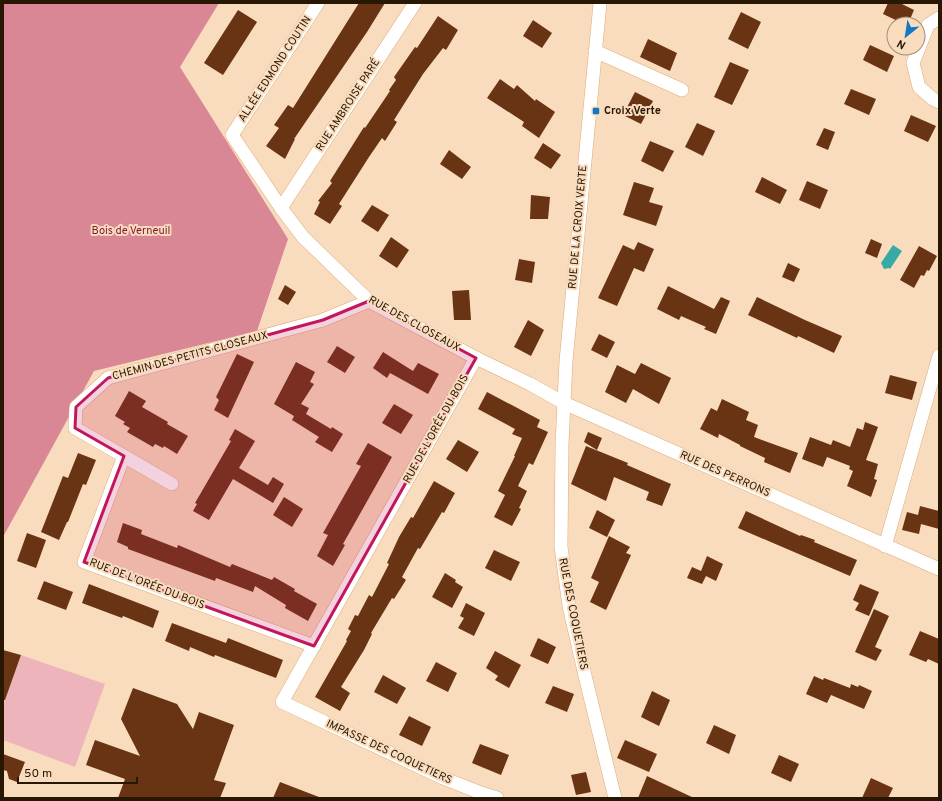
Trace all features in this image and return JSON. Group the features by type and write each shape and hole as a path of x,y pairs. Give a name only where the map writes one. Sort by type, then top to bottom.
{"street":[{"name":"ALLÉE EDMOND COUTIN","path":"232,135 318,3"},
{"name":"RUE AMBROISE PARÉ","path":"280,208 415,3"},
{"name":"RUE DE LA CROIX VERTE","path":"564,403 566,353 600,3"},
{"path":"939,18 928,25 913,63 919,88 939,102"},
{"path":"595,51 682,90"},
{"name":"RUE DES CLOSEAUX","path":"232,135 280,208 303,237 369,301 564,403"},
{"name":"CHEMIN DES PETITS CLOSEAUX","path":"172,484 75,428 76,407 108,378 323,320 369,301"},
{"path":"885,546 939,356"},
{"name":"RUE DE L'ORÉE DU BOIS","path":"282,702 476,358"},
{"name":"RUE DES PERRONS","path":"564,403 939,569"},
{"name":"RUE DES COQUETIERS","path":"564,403 561,547 571,614 615,798"},
{"name":"RUE DE L'ORÉE DU BOIS","path":"124,456 84,562 314,646"},
{"name":"IMPASSE DES COQUETIERS","path":"282,702 443,778 498,798"}],"highlighted area":[{"path":"369,301 476,358 314,646 84,562 124,456 75,428 76,407 108,378 323,320"}],"shaded area":[{"path":"21,655 105,684 75,767 3,740 3,705"}],"green space":[{"name":"Bois de Verneuil","path":"3,3 219,3 180,67 288,239 257,331 94,371 3,537"}],"water":[{"path":"893,245 902,251 890,269 884,269 881,263"}],"building":[{"path":"359,3 385,3 294,139 285,159 266,146 279,128 274,125 288,105 293,108"},
{"path":"888,3 900,3 914,10 911,16 887,16 883,14"},
{"path":"238,10 257,22 223,75 204,63"},
{"path":"741,12 761,22 748,49 728,39"},
{"path":"438,16 458,30 446,50 443,48 423,74 394,120 397,122 385,141 382,138 369,157 339,204 342,206 330,224 314,214 320,202 318,201 332,183 330,181 364,127 365,128 390,91 389,90 396,80 394,77 415,47 417,48"},
{"path":"533,20 552,33 542,48 523,36"},
{"path":"648,39 677,53 670,71 640,57"},
{"path":"870,45 886,52 886,56 894,56 887,72 863,60"},
{"path":"730,62 749,70 732,105 714,97"},
{"path":"500,79 514,89 517,85 535,101 536,99 555,112 539,138 522,126 524,122 487,98"},
{"path":"851,89 876,99 869,115 844,104"},
{"path":"635,92 653,101 641,124 623,115"},
{"path":"911,115 936,126 928,142 904,131"},
{"path":"697,123 715,131 703,156 685,147"},
{"path":"824,128 835,132 828,150 816,145"},
{"path":"650,141 674,151 663,172 641,161"},
{"path":"543,143 561,155 551,169 534,158"},
{"path":"449,150 471,167 462,179 440,164"},
{"path":"762,177 787,190 780,204 755,192"},
{"path":"807,181 828,190 820,209 799,200"},
{"path":"634,182 654,188 649,202 663,206 656,226 623,215"},
{"path":"531,195 550,197 548,219 530,219"},
{"path":"372,205 389,215 378,232 361,221"},
{"path":"391,237 409,250 397,268 379,256"},
{"path":"871,239 882,244 877,258 865,253"},
{"path":"638,242 654,249 644,272 634,268 617,306 598,298 623,245 634,250"},
{"path":"919,246 937,256 929,271 927,270 924,276 921,275 914,288 900,280"},
{"path":"519,259 535,262 532,283 515,280"},
{"path":"788,263 800,269 794,282 782,277"},
{"path":"285,285 296,292 288,305 278,299"},
{"path":"668,286 714,309 721,297 730,301 716,334 704,329 706,327 681,316 679,320 657,309"},
{"path":"469,290 471,320 454,320 452,291"},
{"path":"757,297 842,336 834,353 798,336 797,338 748,315"},
{"path":"528,320 544,330 531,356 514,347"},
{"path":"599,334 615,342 607,358 591,350"},
{"path":"337,346 355,357 345,373 327,362"},
{"path":"383,352 413,371 418,363 439,374 428,394 390,373 387,378 373,368"},
{"path":"237,354 254,362 228,418 214,410 219,400 216,397"},
{"path":"296,362 315,372 310,382 314,384 301,404 309,408 306,414 331,429 332,427 343,434 332,452 315,442 319,437 292,420 294,416 274,404"},
{"path":"641,363 671,378 659,404 633,389 626,403 605,392 617,365 635,374"},
{"path":"890,375 917,382 912,400 885,393"},
{"path":"129,391 146,401 142,407 188,436 177,454 164,446 163,448 155,444 153,447 127,432 130,428 123,424 125,422 115,416"},
{"path":"487,392 540,420 537,427 548,432 533,465 529,463 518,486 527,491 519,508 521,509 512,526 494,517 505,495 498,491 522,438 512,434 515,429 478,409"},
{"path":"722,399 749,412 746,420 758,425 754,437 798,453 790,473 764,462 765,458 719,434 718,438 700,429 711,408 717,411"},
{"path":"394,404 413,415 401,434 382,423"},
{"path":"865,422 878,427 866,460 878,464 874,479 877,480 871,497 847,486 853,471 849,469 850,466 827,457 823,467 802,459 810,437 831,445 833,440 850,447 857,428 863,430"},
{"path":"235,429 255,441 239,468 268,485 273,477 284,484 273,503 233,479 209,520 193,511 197,504 195,503 231,441 229,440"},
{"path":"588,432 602,438 597,450 584,442"},
{"path":"458,440 479,452 467,472 446,459"},
{"path":"368,443 392,457 343,544 345,545 333,566 317,556 328,535 323,533 361,466 356,464"},
{"path":"586,446 628,463 627,465 671,484 662,506 646,500 649,492 614,477 606,501 571,484"},
{"path":"78,453 96,460 86,485 83,484 59,540 41,532 63,476 68,478"},
{"path":"434,481 455,493 444,513 442,512 420,549 418,548 402,577 406,580 394,599 392,598 371,633 372,634 364,650 341,687 350,693 340,711 315,697 347,641 346,640 351,631 348,629 355,615 358,616 369,595 372,597 389,564 387,563 399,537 411,517 413,518"},
{"path":"284,497 303,509 292,527 273,515"},
{"path":"920,506 939,511 939,529 921,524 919,534 902,530 907,512 918,515"},
{"path":"597,510 615,520 607,537 589,528"},
{"path":"746,511 800,536 801,535 815,540 814,542 857,560 850,576 738,528"},
{"path":"123,523 142,530 141,534 177,548 178,545 230,567 232,564 272,580 274,577 295,589 294,591 317,604 308,621 285,608 286,605 255,586 253,592 216,578 215,581 128,549 128,547 117,542"},
{"path":"27,533 46,540 36,568 17,561"},
{"path":"609,536 630,547 626,553 631,555 606,610 590,602 599,582 591,578"},
{"path":"494,550 520,562 511,581 485,568"},
{"path":"707,556 723,564 716,581 706,576 702,584 687,578 692,567 701,571"},
{"path":"445,573 456,580 455,582 463,587 452,608 432,597"},
{"path":"44,581 73,592 66,610 37,599"},
{"path":"89,584 159,611 153,628 123,616 122,618 82,603"},
{"path":"860,584 879,592 869,616 855,610 859,603 853,600"},
{"path":"466,603 485,613 474,636 458,628 464,618 460,616"},
{"path":"874,609 889,616 875,647 882,650 876,661 855,652"},
{"path":"172,623 226,643 228,638 283,660 276,678 215,655 214,657 190,647 189,651 165,641"},
{"path":"920,631 939,639 939,664 928,659 926,662 909,655"},
{"path":"538,638 556,647 548,664 530,656"},
{"path":"3,650 21,655 5,700 3,700"},
{"path":"495,651 521,665 509,688 495,680 498,676 486,668"},
{"path":"436,662 457,673 448,692 426,681"},
{"path":"383,675 406,688 397,704 374,692"},
{"path":"814,676 823,680 824,678 850,688 851,684 858,687 859,685 872,691 864,709 831,695 827,703 806,694"},
{"path":"553,686 574,694 567,712 545,703"},
{"path":"133,688 177,704 193,729 199,712 234,725 214,780 226,783 220,798 118,798 125,779 86,765 95,740 140,756 121,719"},
{"path":"652,691 670,700 659,726 641,717"},
{"path":"409,716 431,727 422,746 399,735"},
{"path":"714,725 736,735 729,754 706,743"},
{"path":"625,740 657,754 649,772 617,758"},
{"path":"480,744 509,755 501,775 472,763"},
{"path":"3,754 25,762 17,782 9,779 7,771 3,770"},
{"path":"779,755 799,764 791,782 771,773"},
{"path":"586,772 591,792 576,795 571,775"},
{"path":"647,776 694,798 638,798"},
{"path":"871,778 893,788 888,798 862,798"},
{"path":"280,782 319,797 319,798 273,798"}],"place":[{"name":"Croix Verte","path":"596,111"}]}
